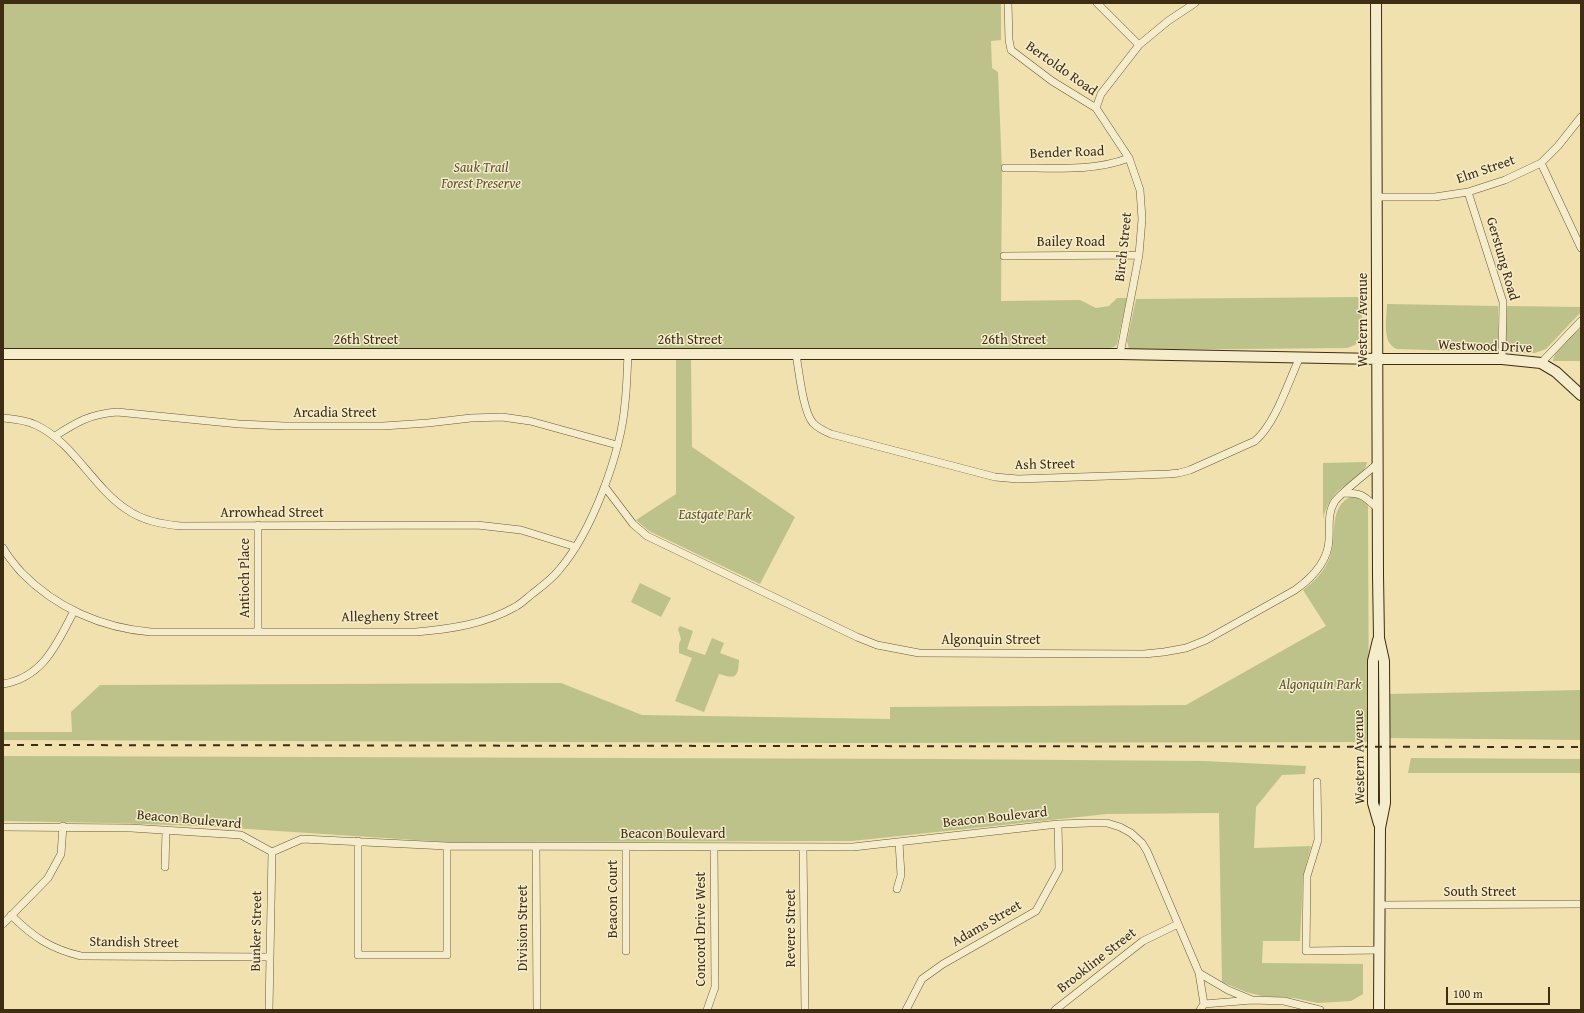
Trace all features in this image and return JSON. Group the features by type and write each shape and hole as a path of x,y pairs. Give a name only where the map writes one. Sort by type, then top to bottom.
{"street":[{"name":"Bertoldo Road","path":"1008,3 1009,40 1011,50 1052,82 1096,108"},
{"path":"1097,3 1139,45"},
{"path":"1096,108 1101,94 1139,45 1168,21 1195,3"},
{"name":"Western Avenue","path":"1376,3 1379,638 1373,661 1373,803 1380,828 1380,1010"},
{"name":"Birch Street","path":"1096,108 1129,158 1140,190 1142,219 1139,255 1120,354"},
{"name":"Elm Street","path":"1377,196 1434,197 1468,192 1505,180 1540,163 1558,146 1581,117"},
{"name":"Bender Road","path":"1005,168 1092,167 1114,163 1129,158"},
{"path":"1540,163 1581,248"},
{"name":"Gerstung Road","path":"1468,192 1503,302 1502,359"},
{"name":"Bailey Road","path":"1004,256 1139,255"},
{"path":"1540,363 1581,321"},
{"name":"26th Street","path":"3,354 1120,354 1378,359"},
{"name":"Allegheny Street","path":"3,548 5,558 34,585 54,600 89,618 106,624 132,630 151,632 416,632 444,630 495,617 516,607 559,571 576,547 605,487 617,445 625,404 628,354"},
{"name":"Ash Street","path":"796,354 807,413 812,422 820,430 987,476 1018,479 1168,474 1190,470 1255,441 1262,434 1270,423 1300,357"},
{"name":"Westwood Drive","path":"1378,359 1502,359 1540,363 1556,372 1581,395"},
{"name":"Arcadia Street","path":"55,436 83,419 101,413 117,412 239,424 285,426 383,426 471,418 502,417 530,421 617,445"},
{"name":"Arrowhead Street","path":"3,418 35,424 55,436 109,496 126,510 144,519 181,526 477,525 521,530 576,547"},
{"name":"Algonquin Street","path":"605,487 633,524 647,536 857,637 877,645 898,650 927,653 1144,654 1186,648 1206,640 1295,590 1309,580 1318,569 1325,556 1329,542 1329,515 1335,501 1377,464"},
{"path":"1344,493 1358,493 1367,498 1378,509"},
{"name":"Antioch Place","path":"258,525 258,631"},
{"path":"3,684 11,683 28,675 42,665 53,651 74,611"},
{"path":"1317,782 1318,840 1307,876 1306,950 1380,950"},
{"name":"Beacon Boulevard","path":"3,826 63,826 166,830 241,835 272,852 302,839 447,846 854,847 1058,824 1107,823 1131,833 1142,843 1147,851 1199,972 1204,1004"},
{"name":"Adams Street","path":"906,1010 922,979 943,964 1036,911 1059,869 1058,824"},
{"path":"3,924 48,878 61,854 63,826"},
{"path":"165,866 166,830"},
{"path":"358,842 358,955 447,955 447,846"},
{"path":"897,889 902,875 899,842"},
{"name":"Division Street","path":"536,846 537,1010"},
{"name":"Beacon Court","path":"626,846 626,951"},
{"name":"Concord Drive West","path":"707,1010 713,997 715,978 714,846"},
{"name":"Revere Street","path":"803,846 805,1010"},
{"name":"Bunker Street","path":"269,1010 272,852"},
{"name":"South Street","path":"1380,905 1581,904"},
{"name":"Standish Street","path":"11,915 27,931 48,945 81,956 269,957"},
{"name":"Brookline Street","path":"1055,1010 1143,941 1178,924"},
{"path":"1199,972 1228,990 1252,1000"},
{"path":"1200,1010 1204,1004 1252,1000 1284,1001 1320,1010"}],"green space":[{"name":"Sauk Trail Forest Preserve","path":"3,3 1001,3 1001,40 991,41 992,68 998,72 1002,170 1001,301 1080,300 1096,308 1109,306 1117,298 1127,298 1117,344 1114,347 1102,350 3,349"},
{"path":"1358,297 1363,334 1360,342 1347,348 1133,350 1129,349 1127,341 1136,299"},
{"path":"1387,304 1498,306 1498,348 1493,352 1397,349 1392,346 1387,336"},
{"path":"1507,306 1581,307 1581,312 1546,349 1535,353 1511,353 1508,352 1505,345"},
{"path":"1581,328 1581,361 1553,361 1554,356 1560,347"},
{"name":"Eastgate Park","path":"676,358 691,358 692,447 795,517 760,584 649,531 636,520 676,494"},
{"path":"1367,462 1363,471 1355,479 1338,491 1330,500 1323,519 1323,463"},
{"name":"Algonquin Park","path":"1353,496 1357,496 1368,504 1369,742 831,743 3,740 3,732 72,732 71,712 100,685 561,683 642,715 890,719 890,707 1186,705 1326,626 1303,590 1319,576 1328,562 1332,549 1336,514 1345,500"},
{"path":"640,583 671,598 661,617 631,602"},
{"path":"680,626 693,631 687,649 705,655 712,638 724,643 720,653 739,660 737,674 735,676 733,677 719,674 704,712 675,701 692,658 679,653 679,644 681,639 678,629"},
{"path":"1581,690 1581,740 1389,738 1389,694"},
{"path":"3,756 1204,761 1306,766 1305,774 1282,775 1256,807 1254,848 1311,846 1303,876 1300,941 1263,941 1262,963 1363,964 1363,994 1351,1001 1318,1003 1294,998 1262,996 1246,992 1222,982 1219,813 1107,814 852,841 445,842 202,826 3,821"},
{"path":"1411,758 1581,759 1581,773 1408,773"}],"railway":[{"path":"3,745 1581,747"}]}
